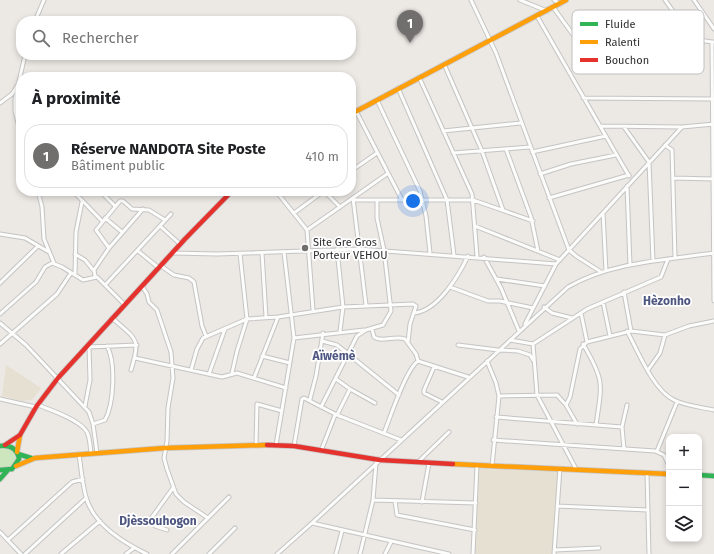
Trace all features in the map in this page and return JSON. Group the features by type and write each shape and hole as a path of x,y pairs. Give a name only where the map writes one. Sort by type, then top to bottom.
{"street":[{"path":"37,16 44,0"},
{"path":"471,0 489,40 569,250 601,272"},
{"path":"520,0 546,10"},
{"path":"554,0 560,4"},
{"path":"402,201 356,111 566,0"},
{"path":"665,0 672,10"},
{"path":"694,0 701,10"},
{"path":"553,7 572,33"},
{"path":"704,14 714,29"},
{"path":"537,16 616,156 632,181"},
{"path":"713,42 714,301"},
{"path":"21,72 24,60"},
{"path":"444,64 482,151 504,210"},
{"path":"419,77 473,200 478,256"},
{"path":"0,103 12,94 16,87"},
{"path":"398,88 447,200 454,255"},
{"path":"16,94 16,116"},
{"path":"583,98 713,99"},
{"path":"377,99 423,200 430,253"},
{"path":"443,131 521,123"},
{"path":"600,126 682,127 713,124"},
{"path":"624,127 649,162 653,261"},
{"path":"524,326 556,264 682,127"},
{"path":"532,152 606,136"},
{"path":"665,145 672,150 675,258"},
{"path":"453,153 530,147"},
{"path":"506,149 533,221 538,251"},
{"path":"356,168 377,153"},
{"path":"540,174 571,164 616,156"},
{"path":"307,230 387,174"},
{"path":"549,198 600,182 629,176"},
{"path":"673,178 713,179"},
{"path":"627,186 630,265"},
{"path":"39,196 42,207 44,239 54,263 85,280 95,276"},
{"path":"77,196 102,221"},
{"path":"105,196 115,206"},
{"path":"16,466 19,459 18,453 20,435 37,406 58,378 88,347 112,318 180,244 227,196"},
{"path":"280,196 307,230 313,310"},
{"path":"294,213 317,196"},
{"path":"329,196 340,207"},
{"path":"353,199 377,201 473,200 533,221"},
{"path":"353,199 366,305"},
{"path":"109,248 96,230 102,221 121,201 132,209 149,210 165,220"},
{"path":"294,338 340,331 372,329 383,325 387,321 390,314 390,304 384,250 377,218 377,201"},
{"path":"75,274 76,232 82,202"},
{"path":"94,271 109,248 143,209"},
{"path":"603,212 606,271"},
{"path":"106,284 171,214"},
{"path":"106,218 122,232"},
{"path":"160,226 180,244"},
{"path":"475,226 560,260"},
{"path":"0,234 25,238 49,252"},
{"path":"0,283 38,246"},
{"path":"173,253 197,255 240,254 359,248 478,256 556,264"},
{"path":"337,249 343,307 340,331"},
{"path":"138,251 174,275 188,278 194,282 203,330 206,336"},
{"path":"276,445 294,338 284,252"},
{"path":"262,253 266,295 266,317"},
{"path":"277,554 518,331 568,287 580,280 601,272 630,265 713,253"},
{"path":"75,254 85,260 94,271 95,276 106,284 125,305"},
{"path":"232,373 237,350 248,319 240,254"},
{"path":"414,313 429,308 450,287 468,256"},
{"path":"483,257 497,279 508,303 518,331"},
{"path":"510,340 533,344 581,312 661,277 668,259"},
{"path":"0,314 36,282 45,267 54,263"},
{"path":"0,344 57,294 71,273"},
{"path":"497,279 544,286"},
{"path":"142,286 148,294 149,302 156,308 160,316 171,349 173,366 165,448 165,463 173,488 184,502 208,518"},
{"path":"450,287 488,301 533,308"},
{"path":"624,292 629,331 648,370 666,395 677,402 714,410"},
{"path":"603,302 610,336"},
{"path":"191,370 197,349 206,336 248,319 278,317 313,310 366,305 415,305 408,342"},
{"path":"544,308 552,313 572,318"},
{"path":"581,312 587,342"},
{"path":"254,378 278,317"},
{"path":"112,318 134,338 137,345 131,370"},
{"path":"566,405 570,397 580,349 583,344 629,331 665,334 689,326 714,322"},
{"path":"0,323 58,378 90,412 97,453"},
{"path":"209,374 225,329"},
{"path":"372,329 374,337 379,340 398,337 408,342 418,361 468,378"},
{"path":"321,407 357,336 366,330"},
{"path":"310,399 323,333"},
{"path":"648,370 660,353 665,334"},
{"path":"322,341 333,343 399,395"},
{"path":"533,344 533,360 537,394 576,469"},
{"path":"583,344 601,379 602,388 596,425"},
{"path":"88,347 137,345"},
{"path":"458,345 524,352 533,360"},
{"path":"93,424 105,420 110,400 112,360 106,346"},
{"path":"84,406 90,380 88,347"},
{"path":"262,356 290,363"},
{"path":"135,358 225,377 237,372 286,388"},
{"path":"384,433 399,395 413,366 418,361"},
{"path":"487,361 496,383 499,396 493,440 492,466"},
{"path":"434,367 424,393 442,402"},
{"path":"336,379 375,403"},
{"path":"321,451 336,415 350,389"},
{"path":"499,396 537,394 557,395 566,405 577,424"},
{"path":"294,446 301,401 303,398 310,399 336,415 401,440"},
{"path":"0,399 37,406 66,417 84,428 88,434 91,453"},
{"path":"657,451 677,402"},
{"path":"256,444 258,404 282,411"},
{"path":"624,449 622,427 627,404"},
{"path":"496,417 622,427"},
{"path":"418,462 448,432"},
{"path":"2,446 20,435"},
{"path":"493,440 564,446 657,451 664,455 666,459"},
{"path":"0,479 7,471 31,458 165,448 256,444 294,446 378,462 418,462 666,474"},
{"path":"2,446 14,448 18,453 31,458"},
{"path":"79,454 86,498 100,521 109,530 134,548 147,554"},
{"path":"360,554 366,536 378,462"},
{"path":"422,502 429,463"},
{"path":"474,554 477,465"},
{"path":"554,554 560,468"},
{"path":"0,470 7,471"},
{"path":"647,473 649,554"},
{"path":"702,475 714,476"},
{"path":"8,540 72,482 83,479"},
{"path":"167,530 155,526 150,520 173,488"},
{"path":"172,554 229,497"},
{"path":"25,554 86,498"},
{"path":"373,500 476,504"},
{"path":"395,501 397,515 475,530"},
{"path":"558,506 648,510"},
{"path":"61,554 100,521"},
{"path":"312,523 449,554"},
{"path":"209,554 235,528"},
{"path":"336,554 342,531"},
{"path":"0,532 20,554"},
{"path":"385,554 391,542"},
{"path":"126,554 134,548"},
{"path":"555,550 599,548"}],"shaded area":[{"path":"6,365 41,388 32,400 21,401 2,396"},
{"path":"478,469 558,471 553,554 475,554"}],"green space":[{"path":"4,448 12,450 16,459 11,468 0,468 0,449"}],"traffic: fast":[{"path":"0,446 7,446 15,450 19,459 12,469 0,470"},
{"path":"18,454 31,458"},
{"path":"0,479 7,471"},
{"path":"702,475 714,476"}],"traffic: slow":[{"path":"356,111 566,0"},
{"path":"17,452 20,435"},
{"path":"16,466 35,458 165,448 267,445"},
{"path":"453,464 666,474"}],"traffic: jam":[{"path":"5,445 20,435 36,407 58,378 185,239 227,196"},
{"path":"267,445 294,446 380,460 453,464"}],"place":[{"name":"Réserve NANDOTA Site Poste","path":"410,43"},
{"name":"Site Gre Gros Porteur VEHOU","path":"305,248"}],"district":[{"name":"Hèzonho","path":"667,301"},
{"name":"Aïwémè","path":"334,356"},
{"name":"Djèssouhogon","path":"158,521"}]}
